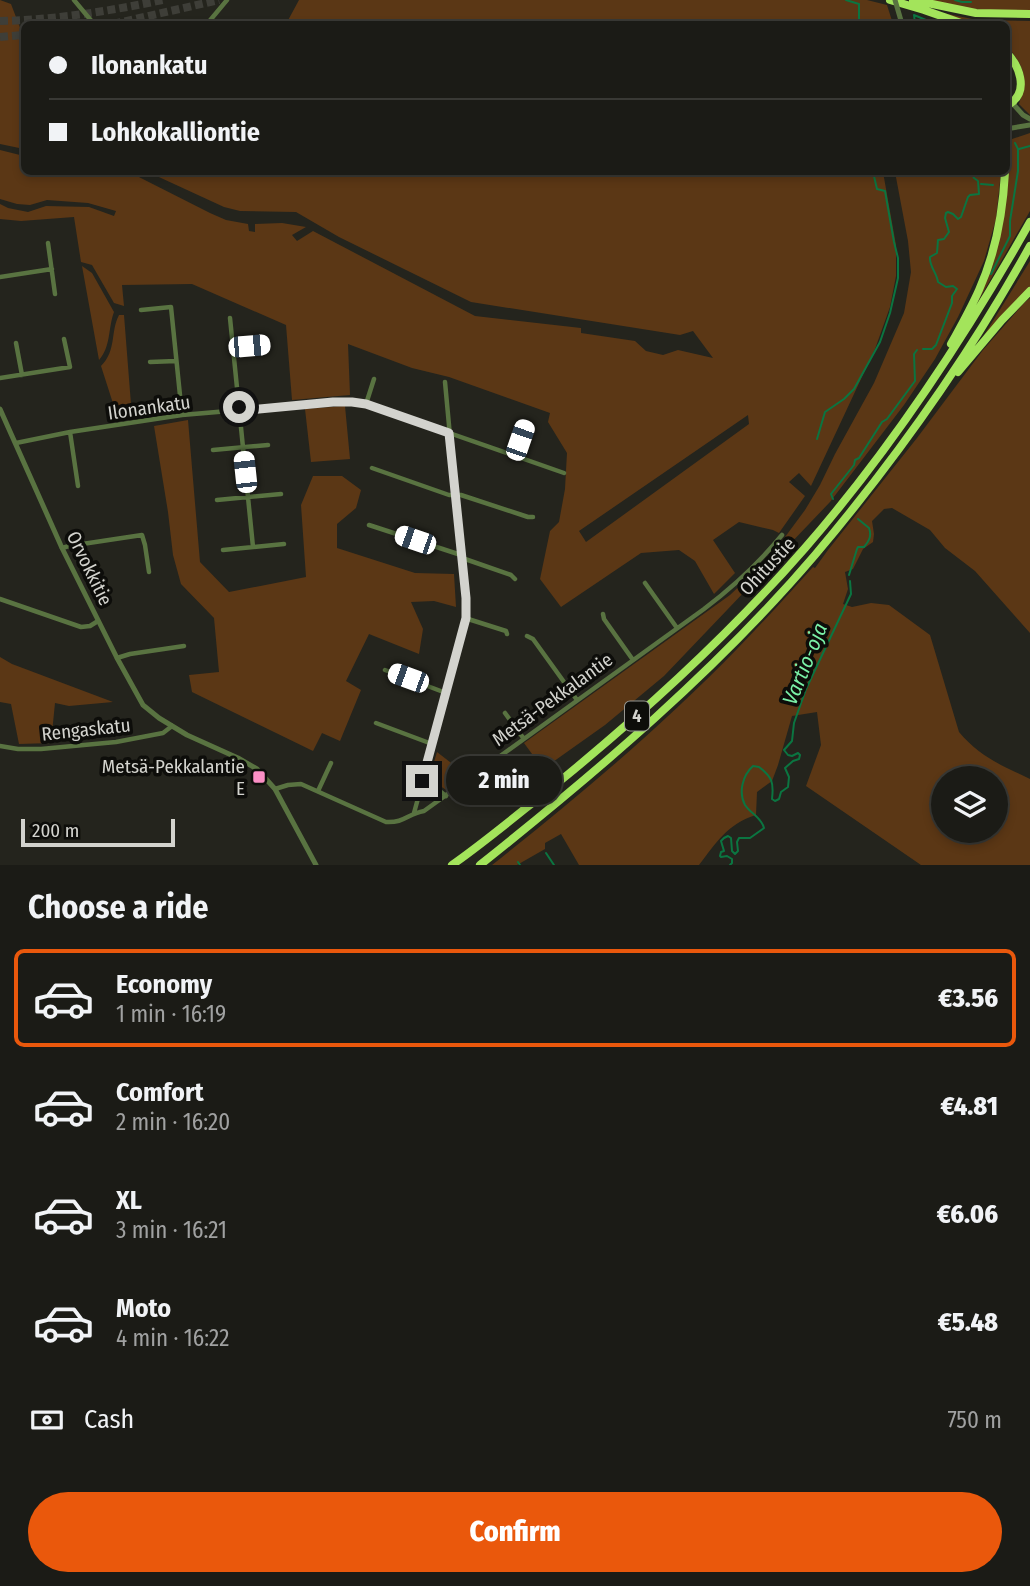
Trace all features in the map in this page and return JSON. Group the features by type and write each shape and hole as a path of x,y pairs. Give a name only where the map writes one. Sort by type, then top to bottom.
{"highway":[{"path":"893,0 955,21"},
{"path":"913,0 976,13 1030,15"},
{"path":"1010,57 1016,64 1020,81 1018,96 1010,102"},
{"path":"927,388 972,305 987,270 1001,216 1005,175"},
{"name":"Ohitustie","path":"452,865 617,734 732,626 796,558 894,436 981,307 1030,222"},
{"name":"Ohitustie","path":"480,865 620,750 735,641 815,555 904,443 983,327 1030,246"},
{"path":"935,398 1030,291"}],"street":[{"path":"74,0 92,21"},
{"path":"210,21 227,0"},
{"path":"893,0 901,21"},
{"path":"1010,104 1014,104 1030,119"},
{"path":"1010,129 1030,125"},
{"path":"48,243 55,294"},
{"path":"0,277 52,269"},
{"path":"141,310 171,307 182,415"},
{"path":"230,318 253,547"},
{"path":"0,378 70,367 64,339"},
{"path":"16,343 22,374"},
{"path":"233,347 266,344"},
{"path":"150,362 176,360"},
{"path":"366,404 374,379"},
{"path":"414,813 466,618 445,382"},
{"name":"Ilonankatu","path":"16,443 182,415 333,402 366,404 564,473"},
{"name":"Orvokkitie","path":"0,409 62,548 142,705 172,726"},
{"path":"514,456 526,424"},
{"path":"71,432 78,485"},
{"path":"213,450 268,445"},
{"path":"372,468 449,495 461,495 533,517"},
{"path":"217,500 281,494"},
{"path":"369,525 461,555 515,579"},
{"path":"62,548 142,535 149,572"},
{"name":"Metsä-Pekkalantie","path":"275,789 302,785 386,822 397,823 414,813 424,811 725,593 764,558 782,535"},
{"path":"223,550 284,544"},
{"path":"646,583 677,628"},
{"path":"0,599 81,627 98,621"},
{"path":"603,614 632,660"},
{"path":"466,618 506,631 507,634"},
{"path":"527,636 533,639 577,700"},
{"path":"117,658 184,646"},
{"path":"385,670 446,693"},
{"path":"505,713 524,739"},
{"path":"376,723 432,744"},
{"path":"172,726 257,769 275,789 316,865"},
{"name":"Rengaskatu","path":"0,746 41,749 116,742 163,733 172,726"},
{"path":"318,791 331,763"},
{"path":"422,781 446,796"}],"shaded area":[{"path":"0,0 11,4 21,30 21,148 0,144"},
{"path":"299,0 867,0 887,5 892,21 288,21"},
{"path":"928,0 1030,0 1030,10 992,11"},
{"path":"943,13 977,20 1030,21 1030,115 1019,104 1024,79 1021,66 1010,50 1010,21 964,21"},
{"path":"1030,133 1030,211 977,303 1007,189 1008,175 1010,175 1010,140"},
{"path":"0,150 21,155 21,175 135,175 226,220 248,224 249,231 255,232 255,224 282,223 306,227 292,235 297,241 313,231 475,316 581,328 581,333 635,341 646,351 663,355 678,350 713,358 693,331 680,335 471,302 339,237 296,212 240,211 224,207 155,175 884,175 896,245 896,276 890,307 875,349 811,486 799,473 789,482 805,496 779,533 739,522 713,540 735,573 714,594 695,561 679,550 641,553 561,607 540,579 550,531 559,522 565,489 567,453 548,422 550,413 348,344 350,395 292,400 286,325 192,284 122,285 124,306 114,303 92,265 81,262 74,217 21,221 0,219 0,204 28,212 46,206 89,207 114,216 116,211 88,203 47,200 30,205 0,199","holes":["748,415 749,424 586,542 579,531"]},
{"path":"896,175 1001,175 996,219 984,261 958,317 935,359 904,405 830,502 664,676 605,725 543,769 524,743 730,595 771,556 805,510 874,383 904,313 911,272"},
{"path":"1030,261 1030,287 978,345"},
{"path":"82,266 92,273 114,312 107,343 99,360"},
{"path":"1030,298 1030,633 975,571 945,548 930,530 892,508 884,509 872,521 873,542 863,549 853,569 845,572 848,589 843,604 852,607 871,603 889,605 930,635 959,732 983,754 1002,766 931,766 931,843 1008,843 1008,769 1030,779 1030,865 921,865 806,786 821,745 817,712 792,716 772,781 757,792 756,815 730,829 699,865 579,865 561,834 545,843 545,849 517,865 492,865 587,788 648,734 708,678 813,567 815,568 983,350"},
{"path":"119,315 124,315 132,417 118,419 101,366 109,354"},
{"path":"345,406 350,459 311,462 305,409"},
{"path":"188,420 200,562 229,592 306,577 301,505 313,476 342,476 361,490 356,508 337,524 337,548 415,573 454,574 456,607 434,601 411,602 423,629 419,654 369,634 346,681 361,690 340,741 322,733 313,751 192,692 189,675 219,672 214,618 181,584 173,555 154,426"},
{"path":"0,657 113,702 69,706 55,703 51,743 19,744 11,704 0,702"},
{"path":"437,752 468,776 448,791 429,779"}],"waterway":[{"path":"846,0 859,4 859,21"},
{"path":"955,0 971,2"},
{"path":"915,21 914,15 928,21"},
{"path":"991,274 1010,236 1018,171 1018,149 1015,143"},
{"path":"1019,149 1030,146"},
{"path":"817,439 825,412 854,389 880,342 898,278 898,258 885,191 877,189 874,175"},
{"name":"Vartio-oja","path":"923,349 932,349 936,345 952,303 952,296 957,289 938,282 930,257 937,253 938,240 944,239 949,232 946,213 953,214 958,219 968,197 979,194 978,181 972,175"},
{"path":"981,184 993,185"},
{"name":"Vartio-oja","path":"833,499 831,494 915,381 914,354 917,350"},
{"name":"Vartio-oja","path":"849,575 858,547 864,547 870,536 869,528 858,519"},
{"name":"Vartio-oja","path":"730,865 732,859 720,856 724,851 721,841 728,836 731,838 732,851 735,854 738,851 739,838 750,838 764,828 743,800 743,784 749,770 753,766 759,767 767,774 772,784 772,799 775,801 788,787 789,777 785,768 799,759 800,755 788,755 784,750 792,741 794,723 806,689 851,594 850,581"},
{"path":"546,853 554,865"}],"tunnel":[{"path":"0,21 82,14 163,0"},
{"path":"126,21 219,0"},
{"path":"0,37 21,35"}],"place":[{"name":"Metsä-Pekkalantie E","path":"259,777"}],"route":[{"path":"239,407 239,411 352,402 366,404 449,433 466,618 422,781"}]}
